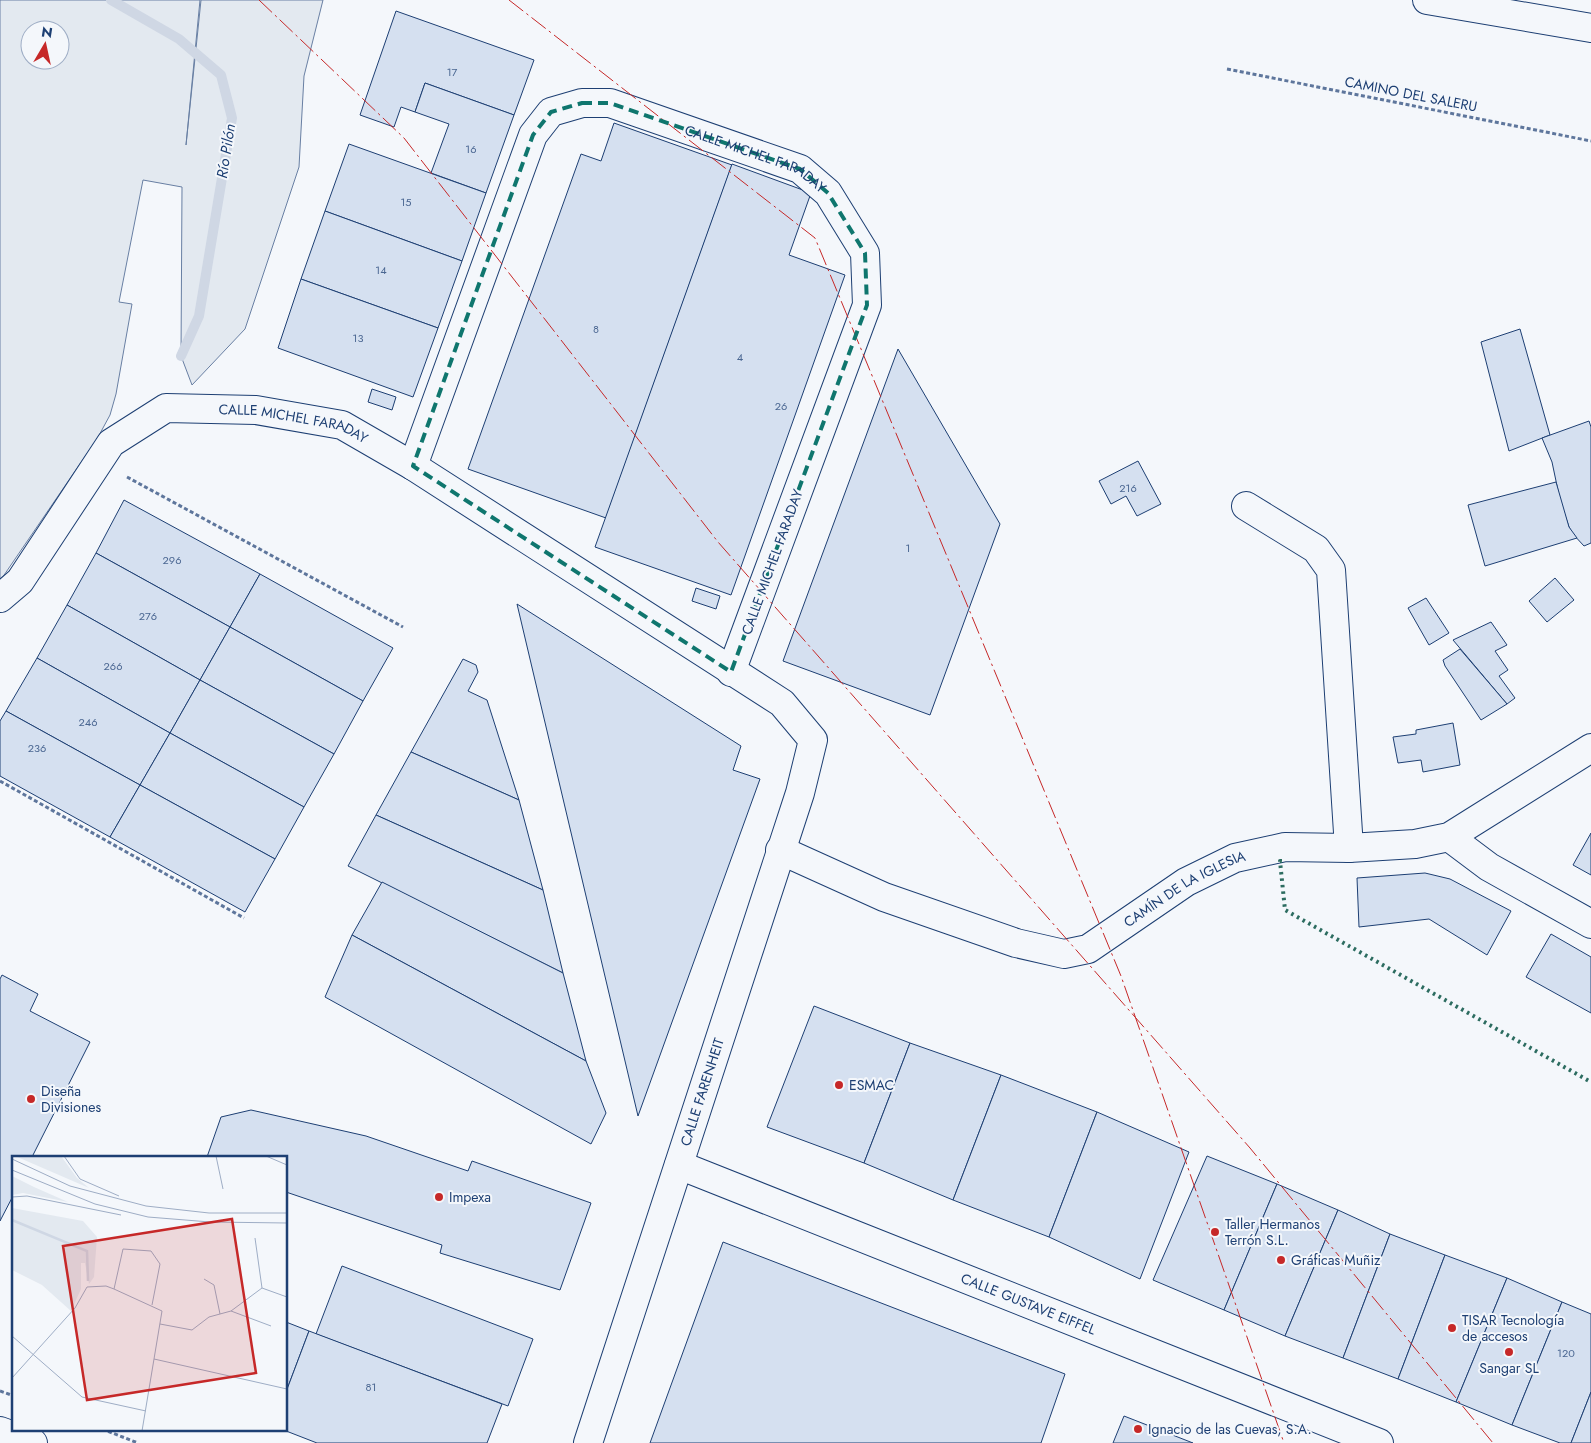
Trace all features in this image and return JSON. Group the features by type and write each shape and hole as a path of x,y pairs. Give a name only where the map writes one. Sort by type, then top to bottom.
{"main road":[{"path":"1427,0 1591,28"},
{"name":"CALLE MICHEL FARADAY","path":"413,466 534,135 551,112 582,103 610,103 800,169 828,193 865,253 867,305 731,672"},
{"name":"CALLE MICHEL FARADAY","path":"0,598 20,581 111,443 166,408 256,410 342,425 413,466 782,703 813,740"},
{"path":"1246,506 1316,548 1330,570 1349,848"},
{"name":"CALLE FARENHEIT","path":"588,1443 800,793 813,740"},
{"name":"CAMÍN DE LA IGLESIA","path":"780,850 884,897 1016,943 1064,954 1088,949 1186,882 1235,858 1285,847 1349,848 1415,844 1449,836 1591,748"},
{"path":"1449,836 1489,867 1591,924"},
{"name":"CALLE GUSTAVE EIFFEL","path":"679,1165 1378,1443"},
{"path":"0,1431 33,1443"}],"path":[{"name":"CAMINO DEL SALERU","path":"1227,69 1591,141"},
{"path":"125,476 403,627"},
{"path":"0,781 244,918"},
{"path":"0,1391 12,1395"},
{"path":"105,1430 138,1443"}],"highlighted area":[{"path":"582,103 610,103 800,169 828,193 865,253 867,305 731,672 413,466 533,135 551,112"}],"shaded area":[{"path":"0,0 200,0 186,145 201,0 323,0 304,76 299,167 245,329 192,385 181,356 182,187 143,180 119,302 132,304 116,394 110,415 97,439 0,581"}],"building":[{"path":"396,11 534,60 514,115 425,83 415,112 401,107 394,127 360,115"},
{"path":"425,83 514,115 486,193 431,173 449,124 415,112"},
{"path":"614,123 732,165 606,518 468,469 581,154 601,161"},
{"path":"349,144 486,193 462,261 325,211"},
{"path":"732,164 811,193 789,255 845,275 731,595 595,547"},
{"path":"325,211 462,261 438,328 301,279"},
{"path":"301,279 438,328 413,397 278,348"},
{"path":"1520,329 1550,435 1509,451 1481,342"},
{"path":"898,349 1000,524 930,715 783,661"},
{"path":"372,389 396,397 392,410 368,402"},
{"path":"1589,421 1591,427 1591,543 1584,546 1569,527 1560,500 1552,462 1542,438"},
{"path":"1138,461 1161,504 1137,516 1126,496 1111,504 1099,481"},
{"path":"1556,482 1569,527 1577,538 1485,566 1468,505"},
{"path":"124,500 260,574 230,627 96,553"},
{"path":"96,553 230,627 200,680 67,605"},
{"path":"260,574 393,648 363,701 230,627"},
{"path":"1555,578 1574,600 1547,622 1529,601"},
{"path":"696,588 720,596 716,609 692,601"},
{"path":"1426,598 1449,633 1429,645 1408,608"},
{"path":"517,604 741,746 733,770 760,779 638,1116"},
{"path":"67,605 200,680 170,733 37,658"},
{"path":"1491,622 1507,645 1495,651 1508,670 1499,676 1515,698 1507,704 1453,640"},
{"path":"230,627 363,701 334,754 200,680"},
{"path":"1460,649 1507,704 1481,720 1445,666 1443,660"},
{"path":"37,658 170,733 140,785 6,711"},
{"path":"463,659 476,665 478,672 468,691 487,700 519,800 411,752"},
{"path":"200,680 334,754 304,807 170,733"},
{"path":"6,711 140,785 110,837 0,776 0,721"},
{"path":"1453,723 1460,765 1423,772 1421,760 1398,763 1393,737 1416,734 1416,730"},
{"path":"170,733 304,807 275,859 140,785"},
{"path":"411,752 519,800 543,890 376,815"},
{"path":"140,785 275,859 245,912 110,837"},
{"path":"376,815 543,890 563,973 348,866"},
{"path":"1591,833 1591,875 1573,865"},
{"path":"1425,873 1450,879 1511,911 1487,955 1429,919 1359,927 1357,878"},
{"path":"382,882 563,973 586,1061 352,935"},
{"path":"1551,934 1591,957 1591,1013 1526,977"},
{"path":"352,935 586,1061 606,1113 591,1144 325,997"},
{"name":"Diseña Divisiones","path":"2,975 38,994 30,1011 90,1042 33,1156 12,1156 12,1198 0,1221 0,979"},
{"name":"ESMAC","path":"814,1006 910,1043 864,1163 767,1127"},
{"path":"910,1043 1001,1075 953,1200 864,1163"},
{"path":"1001,1075 1097,1112 1049,1237 953,1200"},
{"name":"Impexa","path":"251,1110 366,1136 468,1171 472,1161 591,1203 560,1290 440,1253 442,1245 288,1193 288,1156 207,1156 221,1117"},
{"path":"1097,1112 1189,1152 1140,1279 1049,1237"},
{"name":"Taller Hermanos Terrón S.L.","path":"1207,1156 1277,1184 1224,1310 1153,1280"},
{"name":"Gráficas Muñiz","path":"1277,1184 1338,1210 1285,1336 1224,1310"},
{"path":"1338,1210 1390,1234 1343,1358 1285,1336"},
{"path":"1390,1234 1445,1255 1398,1379 1343,1358"},
{"path":"723,1242 1065,1374 1041,1443 650,1443"},
{"name":"TISAR Tecnología de accesos","path":"1445,1255 1507,1278 1456,1402 1398,1379"},
{"path":"342,1266 533,1339 508,1406 316,1334"},
{"name":"Sangar SL","path":"1507,1278 1562,1302 1512,1425 1456,1402"},
{"path":"1562,1302 1591,1314 1591,1392 1571,1443 1560,1443 1512,1425"},
{"path":"288,1323 309,1331 288,1387"},
{"path":"309,1331 502,1404 487,1443 317,1443 284,1430 288,1430 288,1387"},
{"path":"1591,1392 1591,1443 1571,1443"},
{"name":"Ignacio de las Cuevas, S.A.","path":"1124,1416 1193,1443 1113,1443"}],"waterway":[{"name":"Río Pilón","path":"111,0 179,39 221,75 232,118 199,316 181,356"}],"hedge":[{"path":"1282,861 1280,861 1285,910 1591,1082"}],"power":[{"path":"259,0 404,138 718,542 1250,1148 1493,1443"},
{"path":"509,0 815,238 1121,976 1284,1443"}],"place":[{"name":"ESMAC","path":"839,1085"},
{"name":"Diseña Divisiones","path":"31,1099"},
{"name":"Impexa","path":"439,1197"},
{"name":"Taller Hermanos Terrón S.L.","path":"1215,1232"},
{"name":"Gráficas Muñiz","path":"1281,1260"},
{"name":"TISAR Tecnología de accesos","path":"1452,1328"},
{"name":"Sangar SL","path":"1509,1352"},
{"name":"Ignacio de las Cuevas, S.A.","path":"1138,1429"}]}
